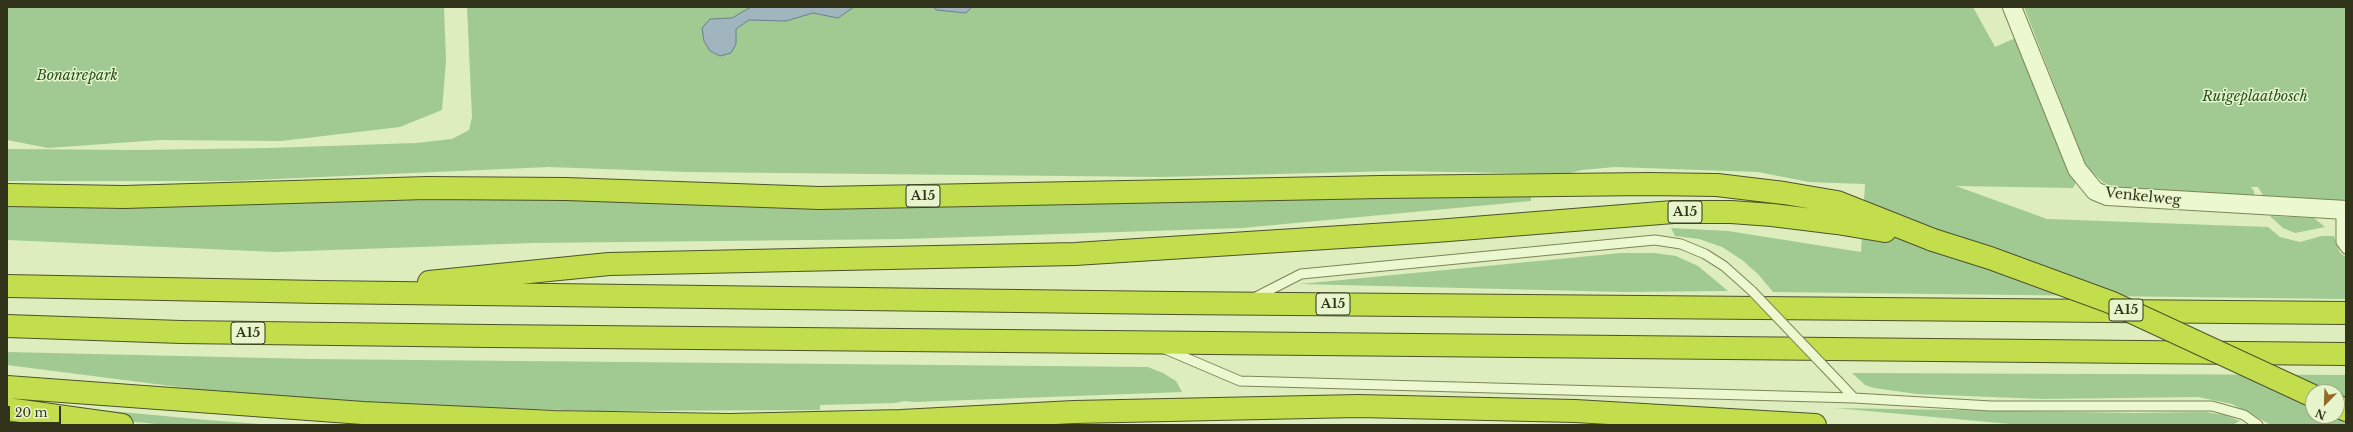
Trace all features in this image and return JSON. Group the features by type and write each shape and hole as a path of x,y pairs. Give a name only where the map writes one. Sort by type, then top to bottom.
{"highway":[{"name":"A15","path":"7,195 179,196 427,188 566,189 820,198 1649,184 1748,188 1933,240 1990,258 2110,302 2305,392"},
{"name":"A15","path":"320,292 609,264 1075,254 1436,231 1673,212 1837,212"},
{"name":"A15","path":"7,286 320,292 1242,304 2346,313"},
{"name":"A15","path":"7,326 181,332 2346,354"},
{"path":"7,374 213,402"},
{"path":"7,387 363,413 554,422 729,425 891,423 1074,412 1358,406 1575,411 1816,425"},
{"path":"7,409 122,425"}],"street":[{"name":"Venkelweg","path":"2012,7 2077,169 2095,191 2107,196 2344,210"}],"lane":[{"path":"2344,210 2341,242 2346,249"},
{"path":"1242,304 1301,274 1655,240 1681,244 1705,254 1724,266 1752,291 1854,398"},
{"path":"1153,343 1240,381 1854,398 1991,406 2212,406 2244,415 2258,425"}],"green space":[{"name":"Bonairepark","path":"7,7 444,7 446,61 442,110 400,127 281,141 160,140 48,148 7,140"},
{"path":"467,7 751,7 732,18 710,19 704,41 710,51 720,56 736,44 736,29 749,20 786,21 813,13 838,18 854,7 934,7 936,10 966,13 972,7 1973,7 1995,47 2018,37 2077,180 2073,188 1956,186 2047,219 2268,227 2280,237 2300,242 2322,236 2334,236 2340,253 2346,257 2346,299 1773,292 1758,274 1742,260 1722,247 1699,239 1675,236 1671,228 1728,231 1861,252 1865,184 1809,182 1758,172 1615,167 1582,170 1566,174 1395,171 1160,177 687,172 549,167 230,181 7,181 7,149 138,150 269,148 416,143 452,139 469,130 472,117"},
{"name":"Ruigeplaatbosch","path":"2024,7 2346,7 2346,202 2264,197 2258,187 2251,187 2254,191 2254,197 2116,188 2104,183 2088,169"},
{"path":"1531,195 1531,201 1242,228 904,239 532,243 276,252 7,240 7,202 483,200 533,197"},
{"path":"2270,216 2314,218 2325,227 2295,233 2283,228"},
{"path":"1621,253 1654,253 1676,256 1698,266 1728,291 1624,292 1300,284"},
{"path":"7,352 311,359 1148,367 1163,373 1176,381 1182,392 820,405 820,410 597,411 437,406 299,398 202,390 7,365"},
{"path":"1852,373 2346,375 2346,425 2271,425 2232,404 2198,397 2043,399 1917,394 1874,388 1865,385"},
{"path":"25,403 273,425 166,425 96,418"},
{"path":"1835,408 2135,413 2206,412 2225,415 2240,421 2232,425 2021,425"},
{"path":"7,420 46,425 7,425"}],"water":[{"path":"751,7 854,7 838,18 813,13 786,21 749,20 736,29 736,44 731,53 720,56 710,51 704,41 702,28 710,19 732,18"},
{"path":"934,7 972,7 966,13 936,10"}]}
